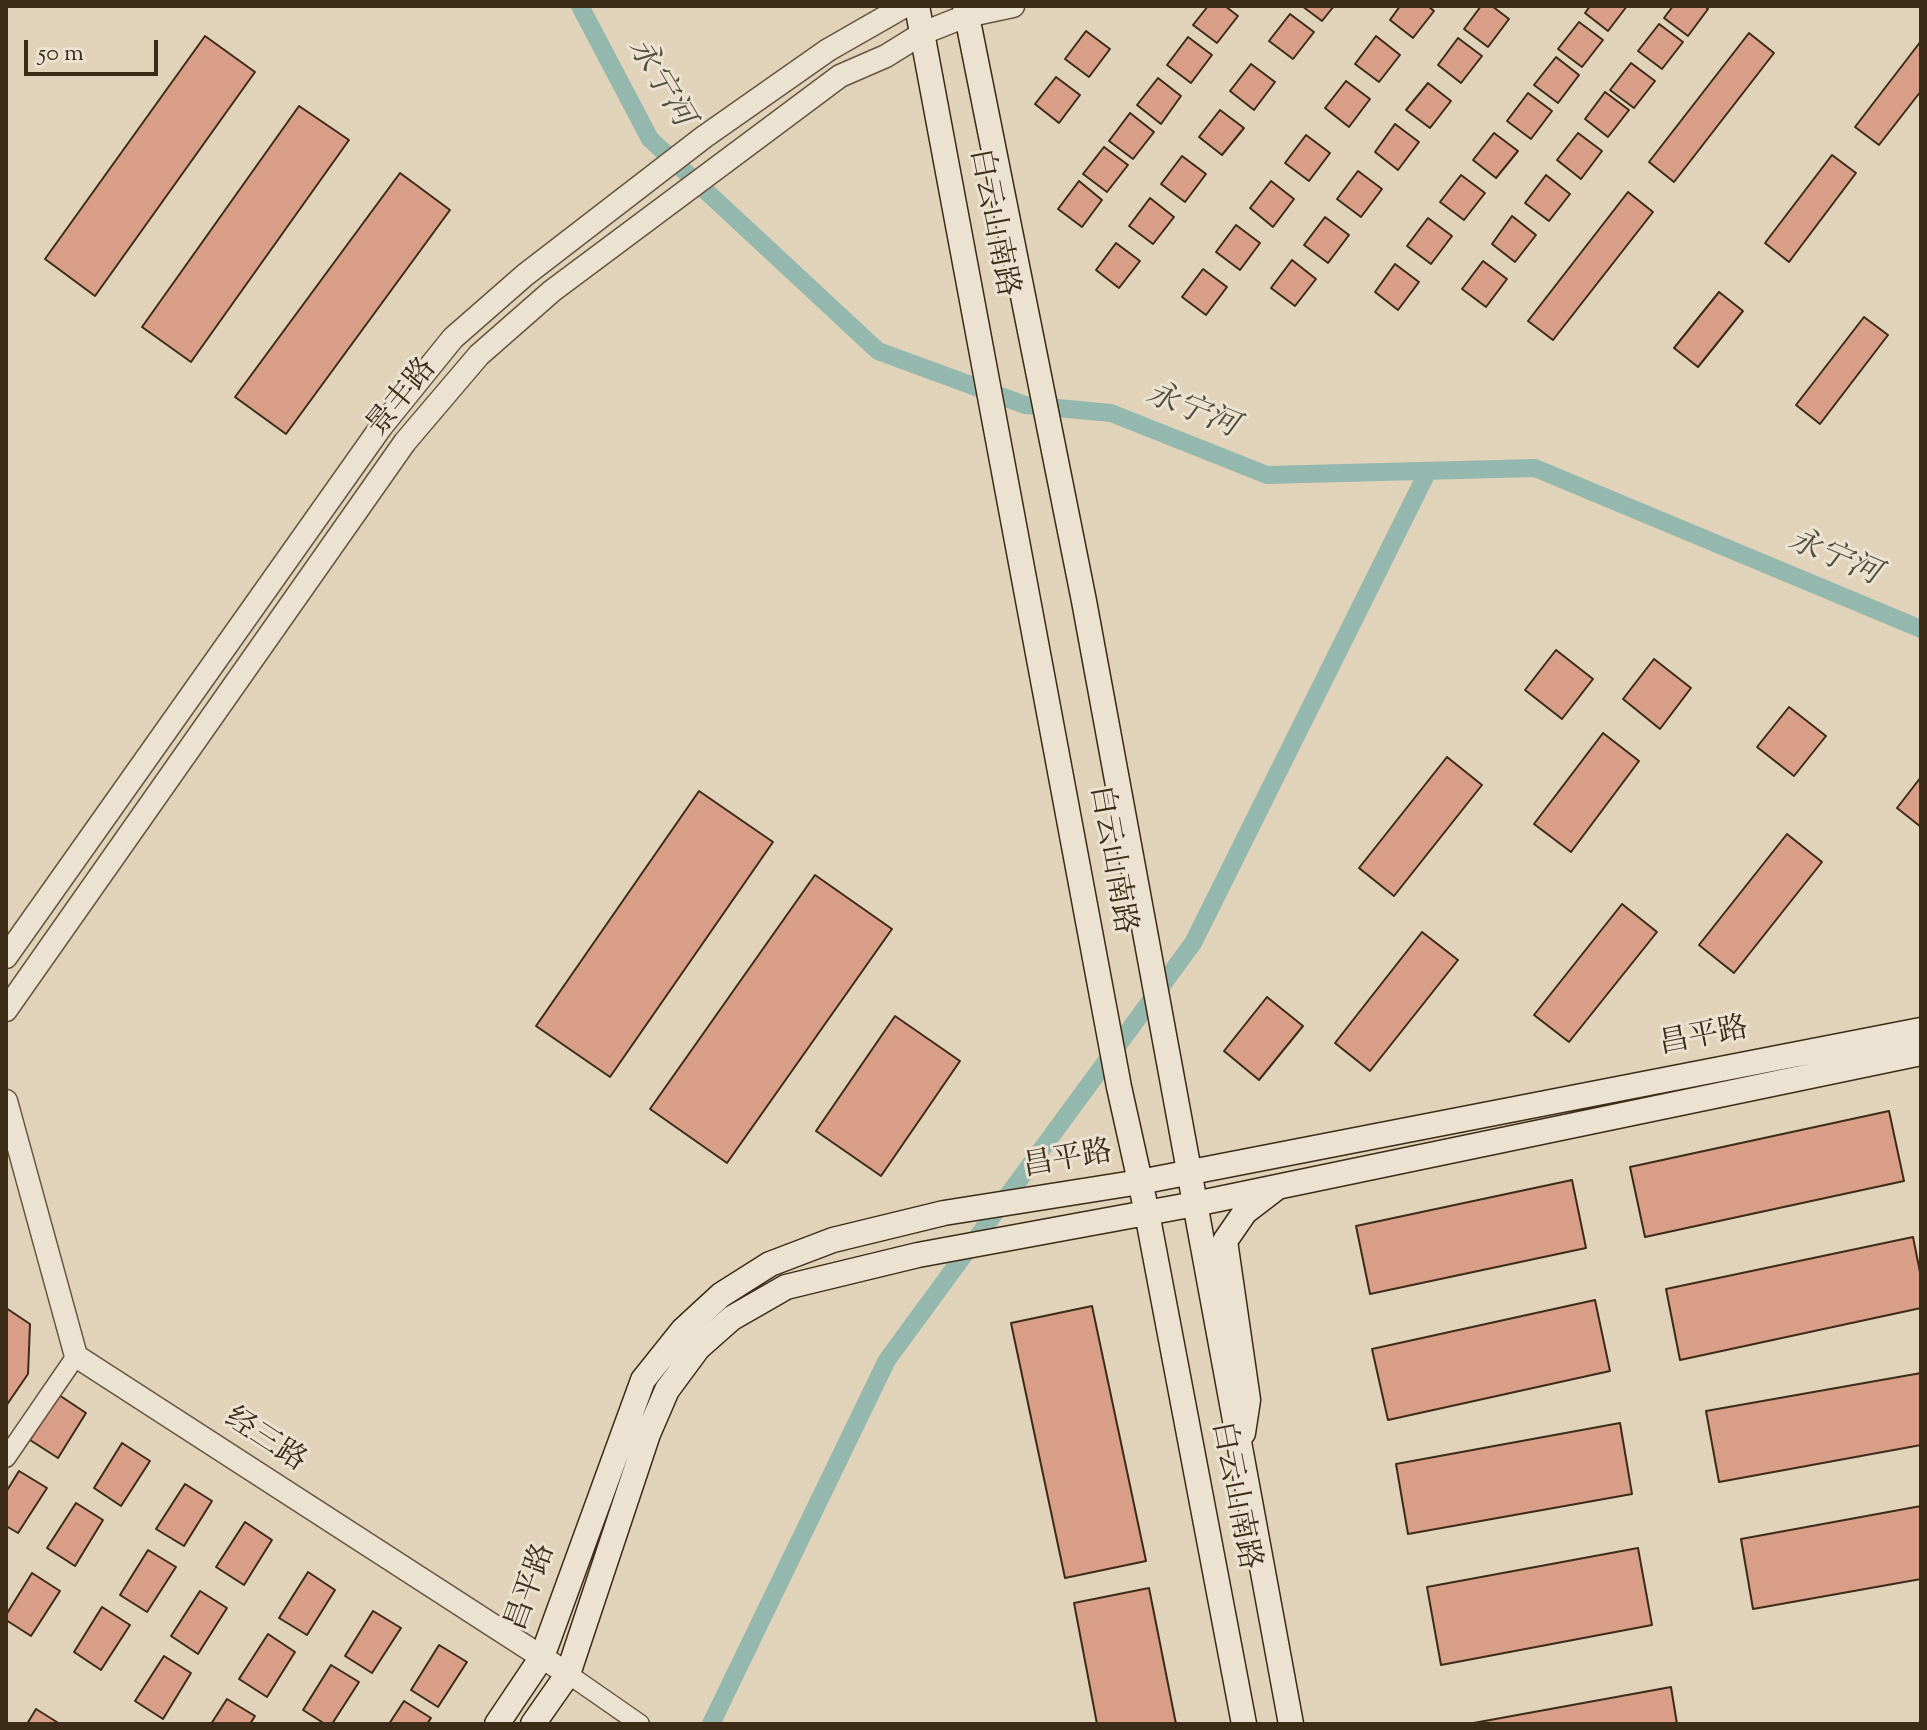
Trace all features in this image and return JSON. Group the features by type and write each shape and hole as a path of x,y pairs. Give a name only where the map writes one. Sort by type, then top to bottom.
{"main road":[{"name":"白云山南路","path":"917,6 1119,1087 1147,1213 1244,1724"},
{"name":"白云山南路","path":"966,11 1144,924 1291,1724"},
{"name":"昌平路","path":"497,1724 542,1657 643,1380 683,1330 721,1295 770,1264 833,1240 944,1213 1140,1182 1921,1030"},
{"name":"昌平路","path":"533,1724 568,1674 648,1434 667,1390 698,1348 732,1318 786,1287 918,1255 1195,1204 1921,1053"},
{"path":"1240,1451 1248,1400 1225,1241 1245,1212 1279,1186"}],"street":[{"name":"景丰路","path":"6,957 381,427 453,338 525,275 704,137 828,50 905,6"},
{"name":"景丰路","path":"6,1010 405,442 479,355 552,291 840,76 886,56 966,11 1013,6"},
{"path":"6,1101 76,1356 6,1458"},
{"name":"经三路","path":"76,1356 542,1657 640,1724"}],"building":[{"path":"1208,6 1225,6 1238,16 1217,43 1193,25"},
{"path":"1302,6 1334,6 1322,21"},
{"path":"1400,6 1428,6 1434,11 1413,38 1390,20"},
{"path":"1481,6 1492,6 1509,19 1488,47 1464,29"},
{"path":"1590,6 1627,6 1608,31 1585,13"},
{"path":"1673,6 1705,6 1708,9 1688,36 1664,18"},
{"path":"1290,14 1314,32 1293,59 1269,41"},
{"path":"1579,22 1603,40 1582,67 1558,49"},
{"path":"1659,24 1683,42 1662,69 1638,51"},
{"path":"1086,31 1110,49 1089,77 1065,59"},
{"path":"1749,33 1774,53 1674,182 1649,162"},
{"path":"205,36 255,72 95,296 45,259"},
{"path":"1376,36 1400,55 1379,82 1355,64"},
{"path":"1188,37 1212,55 1191,83 1167,65"},
{"path":"1458,38 1482,56 1461,83 1438,65"},
{"path":"1921,41 1921,91 1879,145 1855,127"},
{"path":"1556,57 1579,75 1558,103 1534,85"},
{"path":"1631,63 1655,81 1634,108 1610,90"},
{"path":"1251,64 1275,82 1254,110 1230,91"},
{"path":"1056,77 1080,95 1059,123 1035,104"},
{"path":"1158,78 1181,96 1161,124 1137,105"},
{"path":"1346,81 1370,99 1349,127 1325,108"},
{"path":"1428,83 1451,101 1430,128 1406,110"},
{"path":"1605,92 1629,110 1608,137 1585,119"},
{"path":"1528,93 1552,111 1531,139 1507,121"},
{"path":"299,106 349,140 191,362 142,327"},
{"path":"1220,110 1244,128 1222,155 1199,137"},
{"path":"1130,113 1154,132 1133,159 1109,141"},
{"path":"1395,124 1419,142 1398,170 1375,152"},
{"path":"1494,133 1518,151 1496,178 1473,160"},
{"path":"1578,133 1602,151 1581,179 1557,160"},
{"path":"1306,135 1330,153 1309,181 1285,163"},
{"path":"1104,147 1128,165 1107,192 1083,174"},
{"path":"1832,155 1856,173 1789,262 1765,243"},
{"path":"1182,156 1206,174 1185,202 1161,184"},
{"path":"1358,171 1382,189 1361,217 1337,199"},
{"path":"400,173 450,210 286,434 235,397"},
{"path":"1461,175 1485,193 1464,220 1440,202"},
{"path":"1546,175 1570,194 1549,221 1525,203"},
{"path":"1079,181 1102,200 1082,227 1058,209"},
{"path":"1271,181 1294,199 1273,227 1250,208"},
{"path":"1628,192 1653,212 1553,340 1528,321"},
{"path":"1150,198 1174,217 1153,244 1129,226"},
{"path":"1512,216 1536,235 1515,262 1492,244"},
{"path":"1325,217 1349,235 1328,263 1304,245"},
{"path":"1428,218 1452,236 1431,264 1407,246"},
{"path":"1236,225 1260,243 1240,270 1216,252"},
{"path":"1116,243 1140,261 1119,288 1096,270"},
{"path":"1292,260 1316,279 1295,306 1271,288"},
{"path":"1483,261 1507,279 1486,307 1462,289"},
{"path":"1395,264 1419,282 1398,310 1375,292"},
{"path":"1203,269 1227,287 1206,315 1182,297"},
{"path":"1719,292 1743,311 1698,367 1674,348"},
{"path":"1864,317 1888,335 1820,424 1796,405"},
{"path":"1556,650 1593,679 1562,719 1525,690"},
{"path":"1654,659 1691,688 1660,729 1623,699"},
{"path":"1789,707 1826,736 1794,776 1757,747"},
{"path":"1603,733 1639,761 1571,852 1534,824"},
{"path":"1447,757 1482,785 1394,896 1359,868"},
{"path":"1921,777 1921,827 1897,808"},
{"path":"699,791 773,842 610,1077 536,1026"},
{"path":"1787,834 1822,862 1734,973 1699,945"},
{"path":"815,875 892,929 727,1163 650,1109"},
{"path":"1622,904 1657,932 1569,1042 1534,1015"},
{"path":"1422,932 1458,960 1370,1071 1335,1043"},
{"path":"1267,997 1303,1026 1259,1080 1224,1051"},
{"path":"895,1016 960,1061 881,1176 816,1131"},
{"path":"1889,1111 1904,1181 1645,1237 1630,1167"},
{"path":"1572,1180 1586,1248 1370,1294 1356,1226"},
{"path":"1913,1237 1921,1277 1921,1308 1680,1360 1666,1289"},
{"path":"1595,1300 1610,1371 1388,1420 1372,1349"},
{"path":"1092,1306 1146,1561 1065,1578 1011,1323"},
{"path":"6,1308 30,1324 28,1374 6,1406"},
{"path":"1921,1373 1921,1445 1719,1482 1706,1411"},
{"path":"59,1395 86,1413 58,1458 30,1440"},
{"path":"1620,1423 1632,1494 1408,1534 1396,1464"},
{"path":"122,1443 150,1461 121,1506 94,1488"},
{"path":"19,1471 47,1488 18,1533 6,1526 6,1492"},
{"path":"185,1484 212,1501 184,1546 156,1529"},
{"path":"76,1503 103,1520 75,1566 47,1548"},
{"path":"1921,1506 1921,1579 1753,1609 1741,1539"},
{"path":"245,1522 272,1540 244,1585 216,1567"},
{"path":"1638,1548 1652,1625 1441,1665 1427,1587"},
{"path":"148,1550 176,1567 147,1612 120,1595"},
{"path":"308,1572 335,1590 307,1635 279,1618"},
{"path":"32,1573 60,1591 31,1636 6,1620 6,1615"},
{"path":"1149,1588 1176,1724 1097,1724 1074,1603"},
{"path":"200,1591 227,1608 198,1654 171,1636"},
{"path":"102,1607 130,1625 101,1670 74,1652"},
{"path":"373,1611 401,1628 372,1673 345,1656"},
{"path":"268,1634 295,1652 267,1697 239,1679"},
{"path":"439,1645 467,1662 438,1707 411,1690"},
{"path":"164,1656 191,1673 163,1719 135,1701"},
{"path":"331,1665 359,1682 332,1724 325,1724 303,1710"},
{"path":"1671,1687 1677,1724 1468,1724"},
{"path":"227,1699 255,1716 250,1724 211,1724"},
{"path":"404,1701 431,1718 427,1724 389,1724"},
{"path":"36,1709 60,1724 27,1724"}],"waterway":[{"name":"永宁河","path":"580,6 650,139 878,351 1025,405 1111,413 1267,475 1535,468 1921,629"},
{"path":"711,1724 887,1360 1193,943 1428,471"}]}
